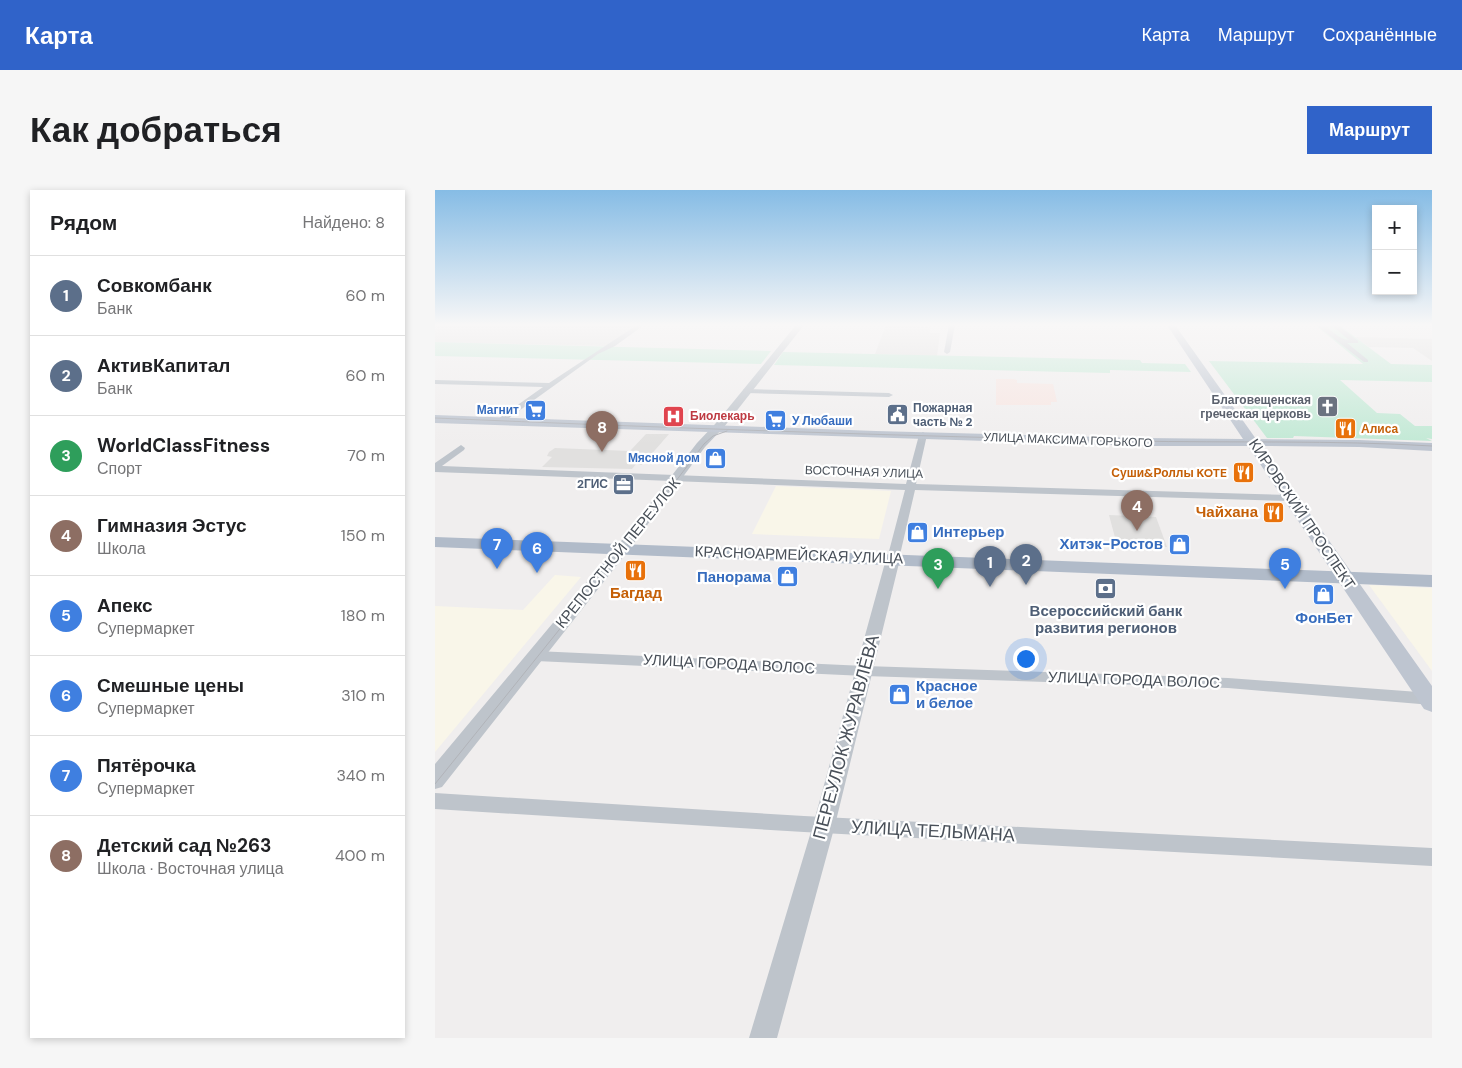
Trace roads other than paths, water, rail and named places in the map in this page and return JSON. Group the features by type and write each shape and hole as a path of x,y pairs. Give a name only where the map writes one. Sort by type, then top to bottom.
{"main road":[{"name":"КИРОВСКИЙ ПРОСПЕКТ","path":"1199,365 1431,701"},
{"name":"УЛИЦА МАКСИМА ГОРЬКОГО","path":"435,418 1203,444 1253,443 1432,447"},
{"name":"КРАСНОАРМЕЙСКАЯ УЛИЦА","path":"435,534 626,544 1342,573 1432,581"},
{"name":"КРАСНОАРМЕЙСКАЯ УЛИЦА","path":"435,542 626,544"},
{"name":"КРАСНОАРМЕЙСКАЯ УЛИЦА","path":"1342,573 1432,570"}],"street":[{"path":"499,421 580,365"},
{"name":"КРЕПОСТНОЙ ПЕРЕУЛОК","path":"435,780 626,544 679,477 701,445 768,365"},
{"path":"435,382 551,385"},
{"path":"747,391 889,396"},
{"name":"ПЕРЕУЛОК ЖУРАВЛЁВА","path":"763,1038 824,825 865,670 923,435"},
{"path":"435,468 461,448"},
{"name":"ВОСТОЧНАЯ УЛИЦА","path":"435,468 911,487 1291,498"},
{"name":"УЛИЦА ГОРОДА ВОЛОС","path":"536,656 1228,684 1431,701"},
{"name":"УЛИЦА ТЕЛЬМАНА","path":"435,801 824,825 1432,858"}],"tram line":[{"path":"435,418 957,437 1357,443 1432,446"},
{"path":"435,784 625,548 704,444 713,436 727,431"}],"place":[{"name":"Благовещенская греческая церковь","path":"1327,407"},
{"name":"Магнит","path":"535,410"},
{"name":"Пожарная часть № 2","path":"897,415"},
{"name":"Биолекарь","path":"674,416"},
{"name":"У Любаши","path":"776,421"},
{"name":"Алиса","path":"1345,429"},
{"name":"Детский сад №263","path":"602,452"},
{"name":"Мясной дом","path":"716,458"},
{"name":"Суши&Роллы KOTE","path":"1243,473"},
{"name":"2ГИС","path":"624,484"},
{"name":"Чайхана","path":"1274,512"},
{"name":"Гимназия Эстус","path":"1137,531"},
{"name":"Интерьер","path":"917,532"},
{"name":"Хитэк-Ростов","path":"1179,544"},
{"name":"Пятёрочка","path":"497,569"},
{"name":"Багдад","path":"636,570"},
{"name":"Смешные цены","path":"537,573"},
{"name":"Панорама","path":"787,577"},
{"name":"АктивКапитал","path":"1026,585"},
{"name":"Совкомбанк","path":"990,587"},
{"name":"Всероссийский банк развития регионов","path":"1106,588"},
{"name":"WorldClassFitness","path":"938,589"},
{"name":"Апекс","path":"1285,589"},
{"name":"ФонБет","path":"1324,595"},
{"name":"Красное и белое","path":"900,695"}]}
